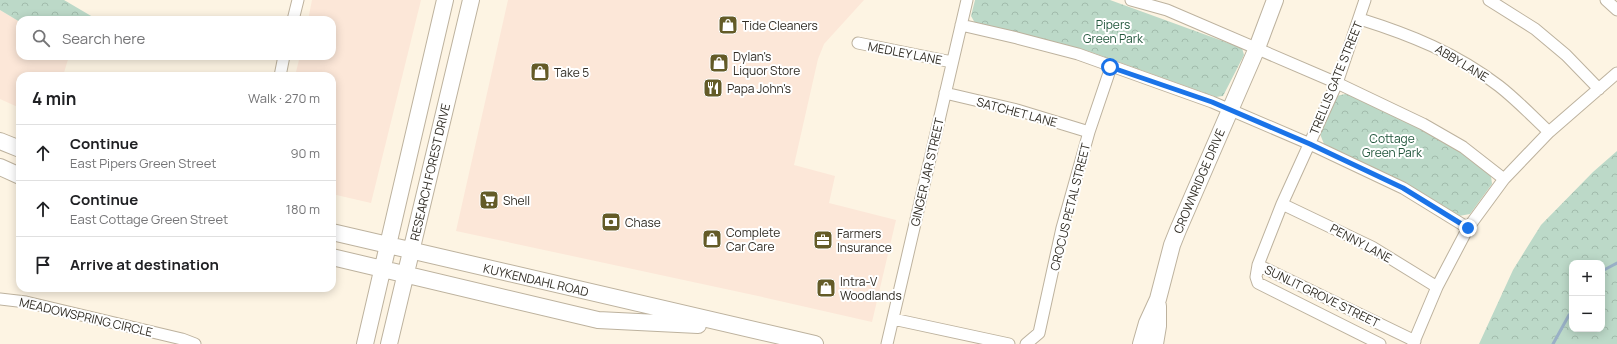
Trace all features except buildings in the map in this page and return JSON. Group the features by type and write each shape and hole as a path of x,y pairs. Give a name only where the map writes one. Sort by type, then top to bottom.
{"main road":[{"name":"RESEARCH FOREST DRIVE","path":"365,344 445,0"},
{"name":"RESEARCH FOREST DRIVE","path":"389,344 471,0"},
{"name":"CROWNRIDGE DRIVE","path":"1141,344 1147,323 1158,299 1172,245 1257,48 1275,0"},
{"path":"0,141 16,147"},
{"path":"0,167 16,174"},
{"name":"KUYKENDAHL ROAD","path":"336,233 815,344"},
{"name":"KUYKENDAHL ROAD","path":"336,258 598,320 739,327"},
{"name":"CROWNRIDGE DRIVE","path":"1155,344 1158,326 1158,299"}],"street":[{"path":"294,16 298,0"},
{"name":"GINGER JAR STREET","path":"887,344 966,0"},
{"path":"1131,0 1167,10 1337,83 1444,135 1478,158 1504,179"},
{"name":"TRELLIS GATE STREET","path":"1258,265 1282,204 1337,83 1360,19 1365,0"},
{"path":"1489,0 1541,34 1566,55 1599,89"},
{"path":"1606,0 1617,10"},
{"name":"ABBY LANE","path":"1360,19 1433,45 1467,64 1500,87 1549,132"},
{"path":"961,25 1078,54 1110,67 1212,102 1310,144 1403,188 1468,228"},
{"name":"MEDLEY LANE","path":"858,43 952,62"},
{"path":"281,72 283,60"},
{"name":"CROCUS PETAL STREET","path":"1026,344 1039,333 1062,228 1089,132 1110,67"},
{"path":"1414,342 1436,287 1468,228 1504,179 1549,132 1617,73"},
{"name":"SATCHET LANE","path":"945,93 1017,110 1089,132"},
{"name":"PENNY LANE","path":"1282,204 1372,246 1436,287"},
{"name":"SUNLIT GROVE STREET","path":"1380,344 1258,283 1256,277 1258,265 1414,342"},
{"name":"MEADOWSPRING CIRCLE","path":"0,299 26,302 182,339 195,344"},
{"path":"892,319 1009,344"}],"shaded area":[{"path":"312,0 421,0 371,203 336,195 336,72 296,72 299,60 336,60 336,16 309,16"},
{"path":"508,0 864,0 824,44 818,59 794,165 835,176 829,203 896,220 872,322 456,231"},
{"path":"0,10 16,20 16,60 68,60 64,72 16,72 16,106 0,99"}],"green space":[{"path":"0,0 64,0 91,16 16,16 16,20 0,10"},
{"name":"Pipers Green Park","path":"975,0 1110,0 1242,48 1244,55 1223,96 1216,97 1088,51 975,23 971,16"},
{"name":"Cottage Green Park","path":"1350,93 1408,121 1472,157 1491,176 1492,184 1470,214 1459,216 1403,182 1324,144 1320,134 1336,96"},
{"path":"1617,151 1617,344 1479,344 1513,270 1541,225 1593,172"}],"waterway":[{"path":"1605,269 1617,263"},
{"path":"1553,344 1569,315"}],"place":[{"name":"Tide Cleaners","path":"728,25"},
{"name":"Dylan's Liquor Store","path":"719,63"},
{"name":"Take 5","path":"540,72"},
{"name":"Papa John's","path":"713,88"},
{"name":"Shell","path":"489,200"},
{"name":"Chase","path":"611,222"},
{"name":"Complete Car Care","path":"712,239"},
{"name":"Farmers Insurance","path":"823,240"},
{"name":"Intra-V Woodlands","path":"826,288"}],"route":[{"path":"1110,67 1212,102 1310,144 1403,188 1468,228"}]}
